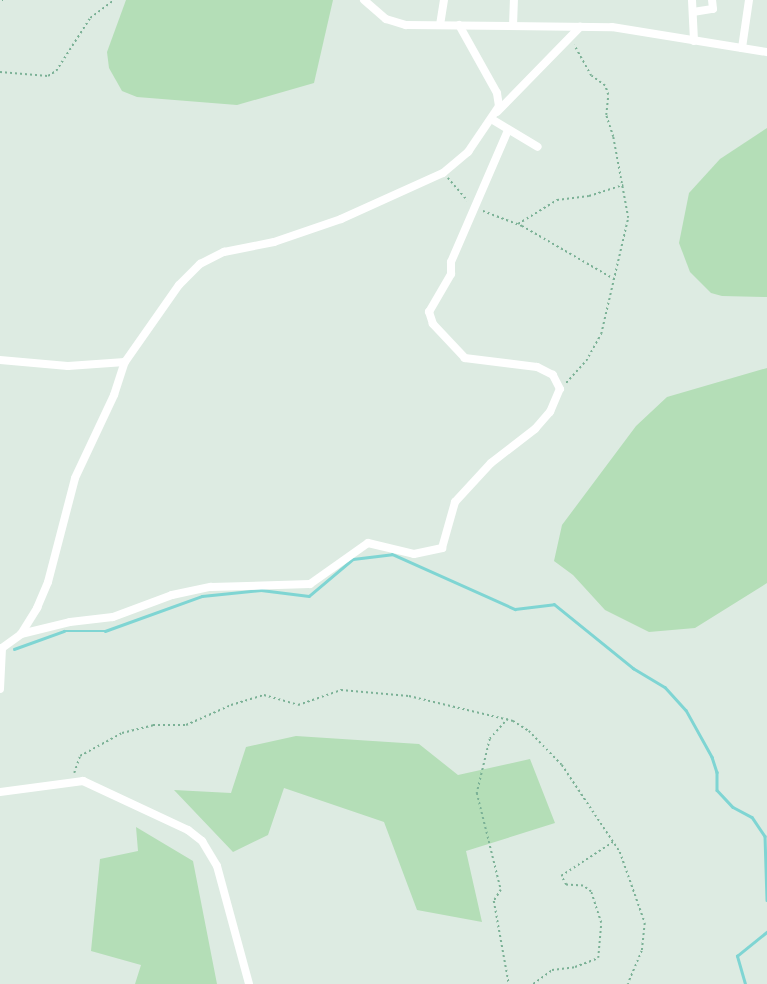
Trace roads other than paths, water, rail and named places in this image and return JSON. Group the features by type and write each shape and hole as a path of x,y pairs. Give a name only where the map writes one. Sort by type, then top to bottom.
{"street":[{"path":"364,0 386,18 406,25 612,27 767,52"},
{"path":"440,25 444,0"},
{"path":"513,26 514,0"},
{"path":"692,0 694,41"},
{"path":"692,12 712,10 712,0"},
{"path":"742,48 749,0"},
{"path":"459,25 497,93 497,112"},
{"path":"21,634 48,582 75,478 114,396 124,362 179,285 200,264 224,252 274,242 341,219 443,173 468,152 493,120 497,112 580,27"},
{"path":"493,120 538,147"},
{"path":"0,689 1,647 21,634 70,622 114,616 172,595 211,587 310,584 368,543 414,554 432,552 442,548 455,502 468,487 535,429 550,412 560,389 553,375 537,367 465,358 433,324 429,312 431,303 451,274 451,262 470,226 474,207 508,130"},
{"path":"0,360 68,366 124,362"},
{"path":"0,792 83,781 165,817 202,841 217,866 249,984"}],"waterway":[{"path":"14,649 64,631 105,631 202,596 261,590 309,596 353,559 392,554 515,609 554,604 633,668 665,687 686,710 712,757 717,772 717,790 733,807 752,817 765,836 767,900"},
{"path":"745,984 737,956 767,932"}]}
